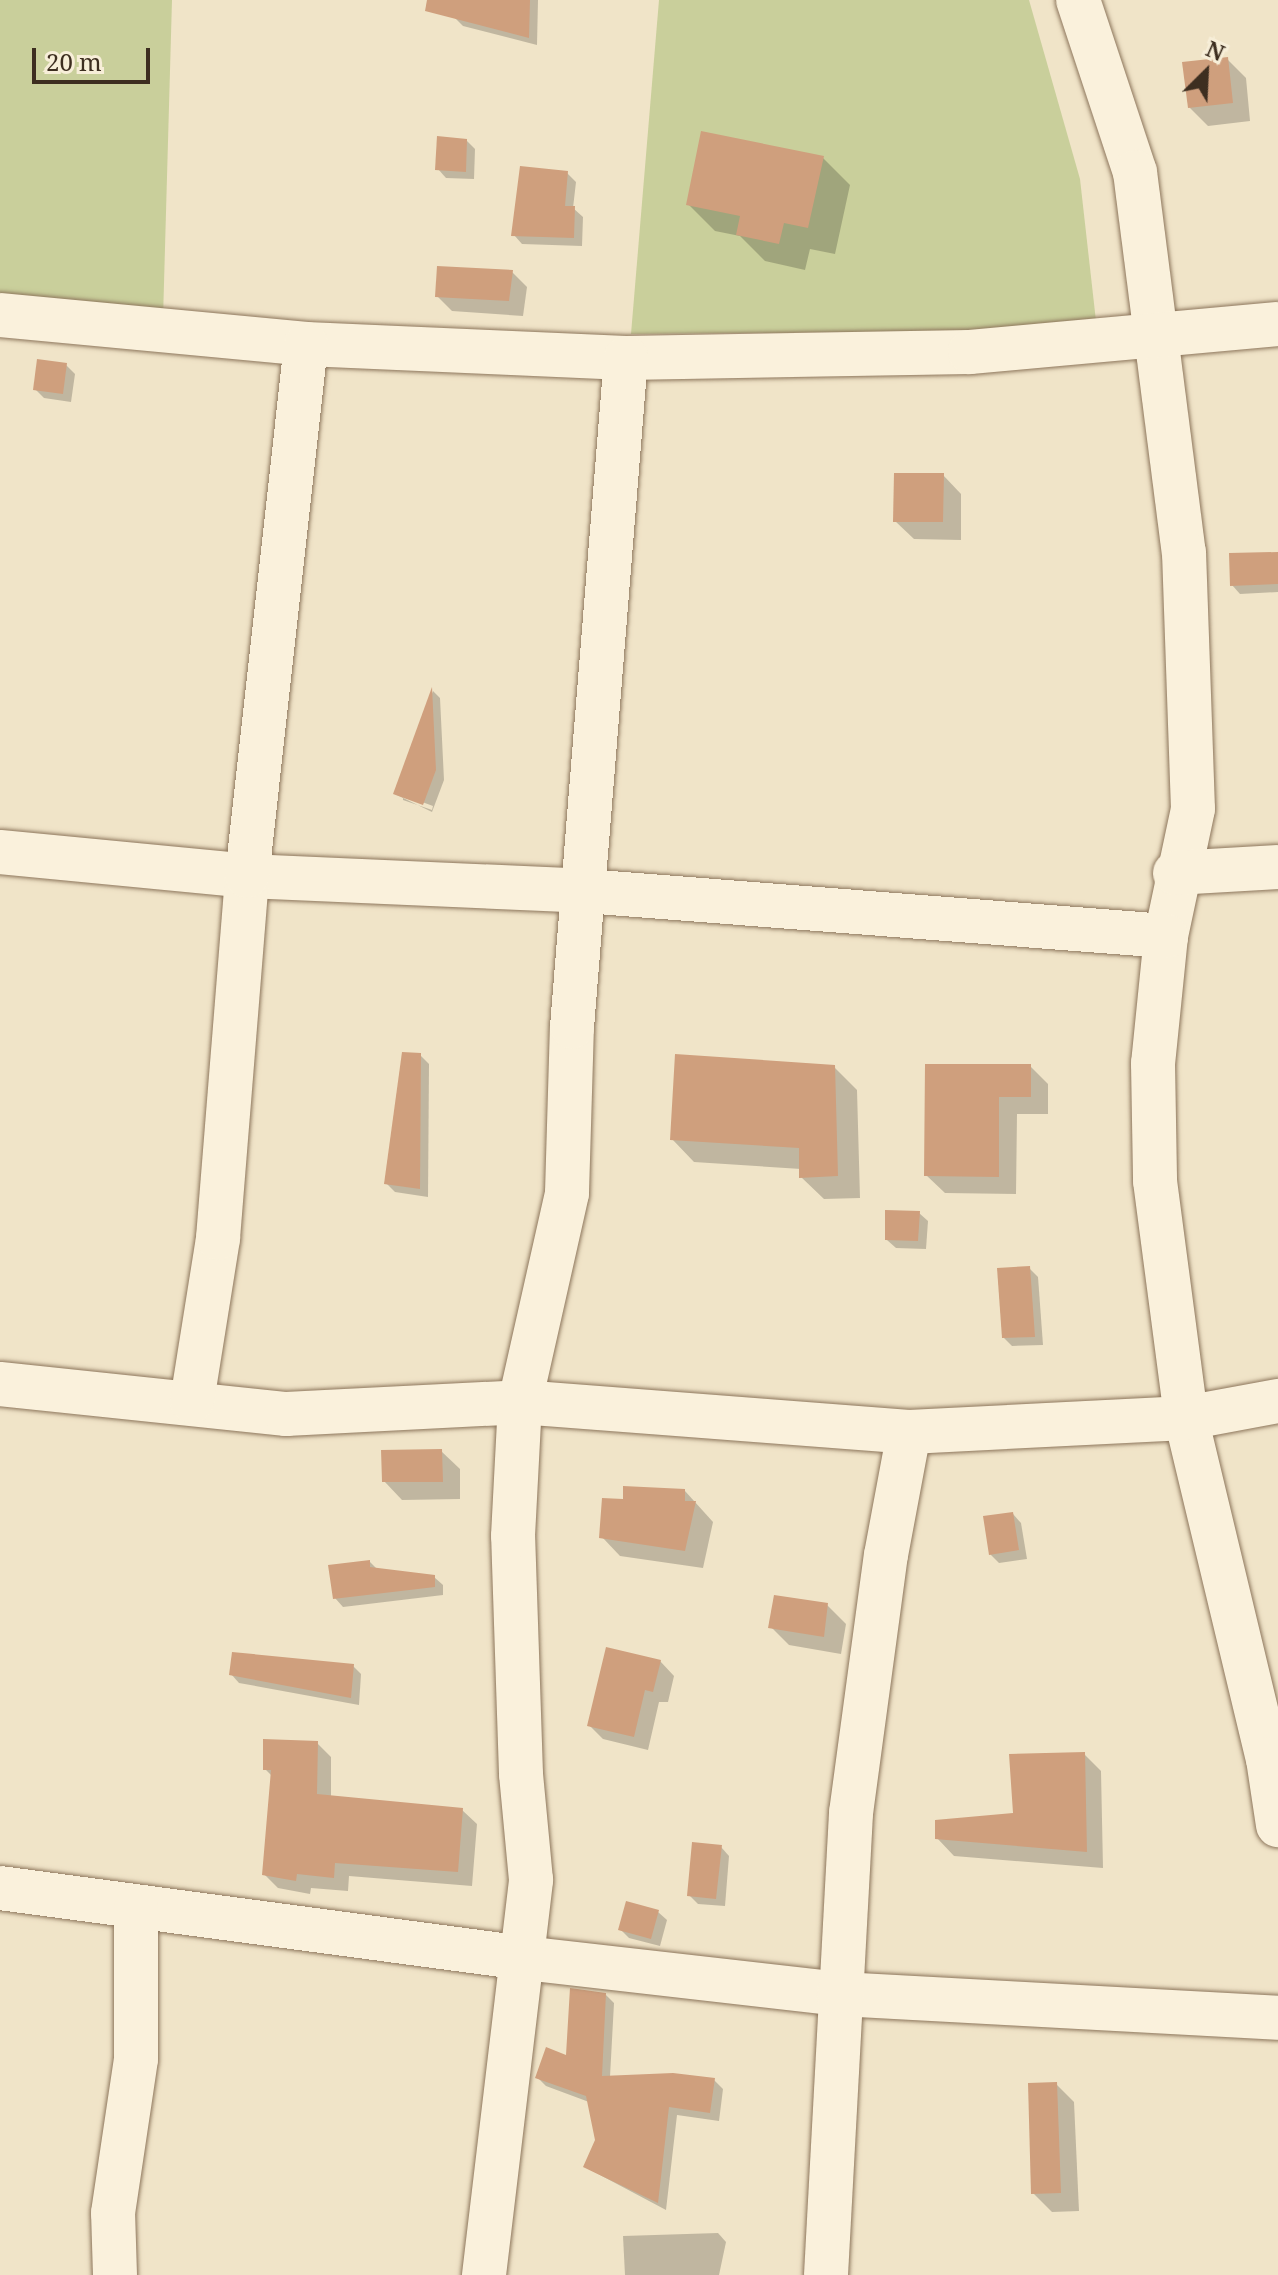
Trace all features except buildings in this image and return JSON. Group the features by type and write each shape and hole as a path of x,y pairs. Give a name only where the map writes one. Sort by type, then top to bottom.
{"street":[{"path":"1078,0 1135,172 1184,552 1193,809 1175,873 1153,1063 1155,1181 1186,1418 1268,1759 1278,1825"},
{"path":"0,315 306,344 626,358 970,352 1157,332 1278,324"},
{"path":"192,1401 218,1238 247,876 306,344"},
{"path":"484,2275 531,1880 521,1774 513,1536 520,1402 567,1193 572,1027 626,358"},
{"path":"0,852 247,876 585,891 1166,936"},
{"path":"1175,873 1278,867"},
{"path":"0,1384 192,1401 286,1414 520,1402 909,1432 1186,1418 1278,1401"},
{"path":"826,2275 839,1994 853,1798 886,1555 909,1432"},
{"path":"0,1888 524,1958 839,1994 1278,2018"},
{"path":"115,2275 113,2213 136,2059 136,1908"}],"green space":[{"path":"0,0 172,0 163,319 0,316"},
{"path":"659,0 1029,0 1080,179 1097,330 631,334"}]}
